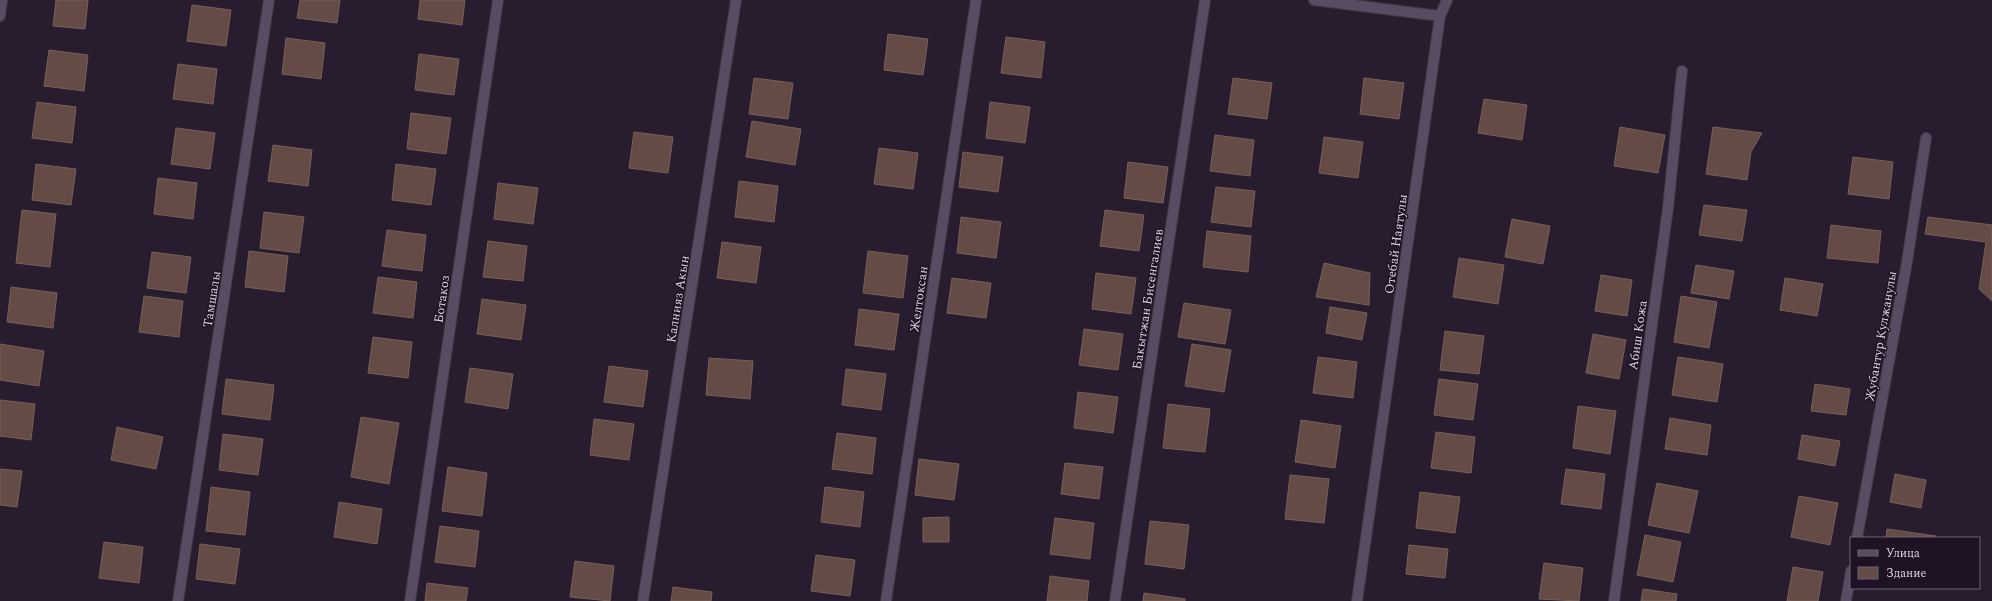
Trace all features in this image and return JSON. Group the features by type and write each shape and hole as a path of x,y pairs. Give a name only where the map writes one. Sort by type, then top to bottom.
{"street":[{"path":"0,16 2,0"},
{"name":"Тамшалы","path":"178,601 269,0"},
{"name":"Ботакоз","path":"410,601 498,0"},
{"name":"Калнияз Акын","path":"643,601 736,0"},
{"name":"Желтоксан","path":"886,601 976,0"},
{"name":"Бакытжан Бисенгалиев","path":"1115,601 1205,0"},
{"path":"1314,0 1440,16"},
{"name":"Отебай Наятулы","path":"1357,601 1440,16 1447,0"},
{"name":"Абиш Кожа","path":"1614,601 1668,208 1682,71"},
{"name":"Жубантур Кулжанулы","path":"1857,537 1907,262 1926,138"},
{"path":"1846,601 1850,578"}],"building":[{"path":"56,0 88,0 85,29 53,26"},
{"path":"300,0 340,0 337,23 297,18"},
{"path":"420,0 465,0 462,25 418,19"},
{"path":"192,5 231,10 226,46 187,41"},
{"path":"888,34 928,39 923,75 884,70"},
{"path":"1006,37 1045,42 1041,78 1001,73"},
{"path":"286,38 325,43 321,79 282,74"},
{"path":"49,50 88,55 84,91 44,86"},
{"path":"419,54 459,59 454,95 415,90"},
{"path":"178,64 217,69 213,104 173,99"},
{"path":"754,78 793,83 788,119 749,114"},
{"path":"1233,78 1272,83 1267,119 1228,114"},
{"path":"1364,78 1404,83 1399,119 1360,114"},
{"path":"1484,99 1527,105 1522,140 1478,133"},
{"path":"37,102 76,107 72,143 32,138"},
{"path":"990,102 1030,107 1025,143 986,138"},
{"path":"411,113 451,118 446,154 407,149"},
{"path":"752,121 801,129 795,165 746,157"},
{"path":"1620,127 1665,135 1658,173 1614,166"},
{"path":"1713,127 1762,133 1751,152 1747,180 1706,174"},
{"path":"176,128 215,133 210,169 171,164"},
{"path":"634,132 673,137 668,173 629,168"},
{"path":"1215,135 1254,140 1250,176 1210,171"},
{"path":"1324,137 1363,142 1358,178 1319,173"},
{"path":"273,145 312,150 308,186 268,181"},
{"path":"879,148 918,153 913,189 874,184"},
{"path":"963,152 1003,157 998,192 959,187"},
{"path":"1853,157 1893,162 1889,199 1848,194"},
{"path":"1128,162 1168,167 1163,203 1124,198"},
{"path":"36,164 76,169 71,205 32,200"},
{"path":"396,164 436,169 431,205 392,200"},
{"path":"158,178 197,183 193,219 154,214"},
{"path":"739,181 778,186 774,222 735,217"},
{"path":"498,183 538,188 533,224 494,219"},
{"path":"1216,187 1255,191 1251,227 1211,222"},
{"path":"1704,205 1747,210 1742,241 1699,235"},
{"path":"22,210 56,214 50,267 16,263"},
{"path":"1105,210 1144,215 1139,251 1100,246"},
{"path":"264,212 304,217 299,253 260,248"},
{"path":"961,217 1001,222 996,258 957,253"},
{"path":"1928,217 1992,225 1992,301 1979,289 1986,242 1925,234"},
{"path":"1512,219 1550,226 1543,264 1505,257"},
{"path":"1831,225 1881,231 1878,263 1827,258"},
{"path":"387,230 426,235 422,271 382,266"},
{"path":"1207,231 1251,236 1248,272 1203,267"},
{"path":"488,241 527,246 523,281 483,277"},
{"path":"722,242 761,247 756,283 717,278"},
{"path":"249,251 288,256 284,292 245,287"},
{"path":"868,251 908,256 903,298 863,293"},
{"path":"152,252 191,257 186,293 147,288"},
{"path":"1459,258 1504,265 1498,304 1453,297"},
{"path":"1324,263 1370,273 1369,305 1316,297"},
{"path":"1696,265 1734,271 1729,299 1691,293"},
{"path":"1096,273 1136,278 1131,314 1092,309"},
{"path":"1601,275 1632,280 1627,316 1595,311"},
{"path":"378,277 417,282 413,318 373,313"},
{"path":"952,278 991,283 986,318 947,313"},
{"path":"1785,278 1823,284 1817,316 1780,310"},
{"path":"11,287 57,293 53,328 7,322"},
{"path":"144,296 183,301 179,337 139,332"},
{"path":"1681,296 1717,302 1709,348 1674,342"},
{"path":"482,299 526,305 521,340 477,334"},
{"path":"1184,303 1231,310 1225,344 1178,337"},
{"path":"1330,307 1367,313 1362,340 1326,333"},
{"path":"859,309 899,314 894,350 855,345"},
{"path":"1084,329 1123,334 1118,370 1079,365"},
{"path":"1445,331 1484,336 1479,374 1440,370"},
{"path":"1593,334 1626,340 1619,379 1586,373"},
{"path":"373,337 412,342 408,378 368,373"},
{"path":"0,344 44,351 39,386 0,380"},
{"path":"1192,344 1231,350 1224,392 1185,386"},
{"path":"1318,357 1357,362 1353,398 1313,393"},
{"path":"1678,357 1723,364 1717,402 1672,395"},
{"path":"709,358 753,361 750,399 706,395"},
{"path":"609,366 648,371 643,407 604,402"},
{"path":"470,368 513,374 508,409 465,402"},
{"path":"846,369 886,374 881,410 842,405"},
{"path":"226,379 274,385 270,420 222,414"},
{"path":"1439,379 1478,384 1473,420 1434,415"},
{"path":"1815,384 1850,389 1846,415 1811,411"},
{"path":"1078,392 1118,397 1113,433 1074,428"},
{"path":"0,400 35,404 31,440 0,436"},
{"path":"1168,404 1210,409 1205,452 1163,448"},
{"path":"1578,406 1616,411 1610,454 1573,448"},
{"path":"361,417 399,423 389,484 351,477"},
{"path":"1670,418 1711,425 1707,455 1665,449"},
{"path":"594,419 634,424 629,460 590,455"},
{"path":"1301,420 1341,426 1335,468 1295,462"},
{"path":"117,427 163,437 156,469 111,460"},
{"path":"1436,432 1475,437 1471,473 1431,468"},
{"path":"837,433 876,438 872,474 832,469"},
{"path":"223,434 263,439 258,475 219,470"},
{"path":"1802,435 1840,441 1835,466 1798,459"},
{"path":"919,459 959,464 954,500 915,495"},
{"path":"1065,463 1103,467 1099,499 1061,494"},
{"path":"448,467 487,473 482,516 442,511"},
{"path":"0,469 22,471 17,507 0,505"},
{"path":"1566,469 1605,474 1601,509 1561,504"},
{"path":"1895,474 1926,480 1921,508 1890,502"},
{"path":"1290,475 1329,479 1324,523 1285,519"},
{"path":"1657,483 1698,491 1689,533 1648,525"},
{"path":"211,487 250,492 245,535 206,531"},
{"path":"825,487 864,492 860,527 821,522"},
{"path":"1420,492 1460,497 1455,533 1416,528"},
{"path":"1799,496 1838,503 1830,545 1791,537"},
{"path":"339,502 382,509 377,544 334,537"},
{"path":"949,517 949,542 923,542 923,518"},
{"path":"1055,518 1094,523 1090,559 1050,554"},
{"path":"1150,521 1189,525 1184,569 1145,564"},
{"path":"440,526 479,531 475,567 435,562"},
{"path":"1887,529 1936,536 1936,537 1886,537"},
{"path":"1645,535 1681,542 1673,582 1637,575"},
{"path":"104,542 143,547 139,583 99,578"},
{"path":"200,544 240,549 235,584 196,579"},
{"path":"1409,545 1448,549 1445,578 1406,574"},
{"path":"816,555 855,560 850,596 811,591"},
{"path":"575,561 614,566 610,601 570,597"},
{"path":"1544,563 1583,568 1579,601 1539,599"},
{"path":"1793,567 1823,572 1818,601 1787,601"},
{"path":"1050,576 1089,581 1087,601 1047,601"},
{"path":"427,583 468,588 466,601 425,601"},
{"path":"673,587 712,592 711,601 671,601"},
{"path":"1643,589 1677,594 1676,601 1641,601"},
{"path":"1144,593 1185,599 1185,601 1143,601"}]}
